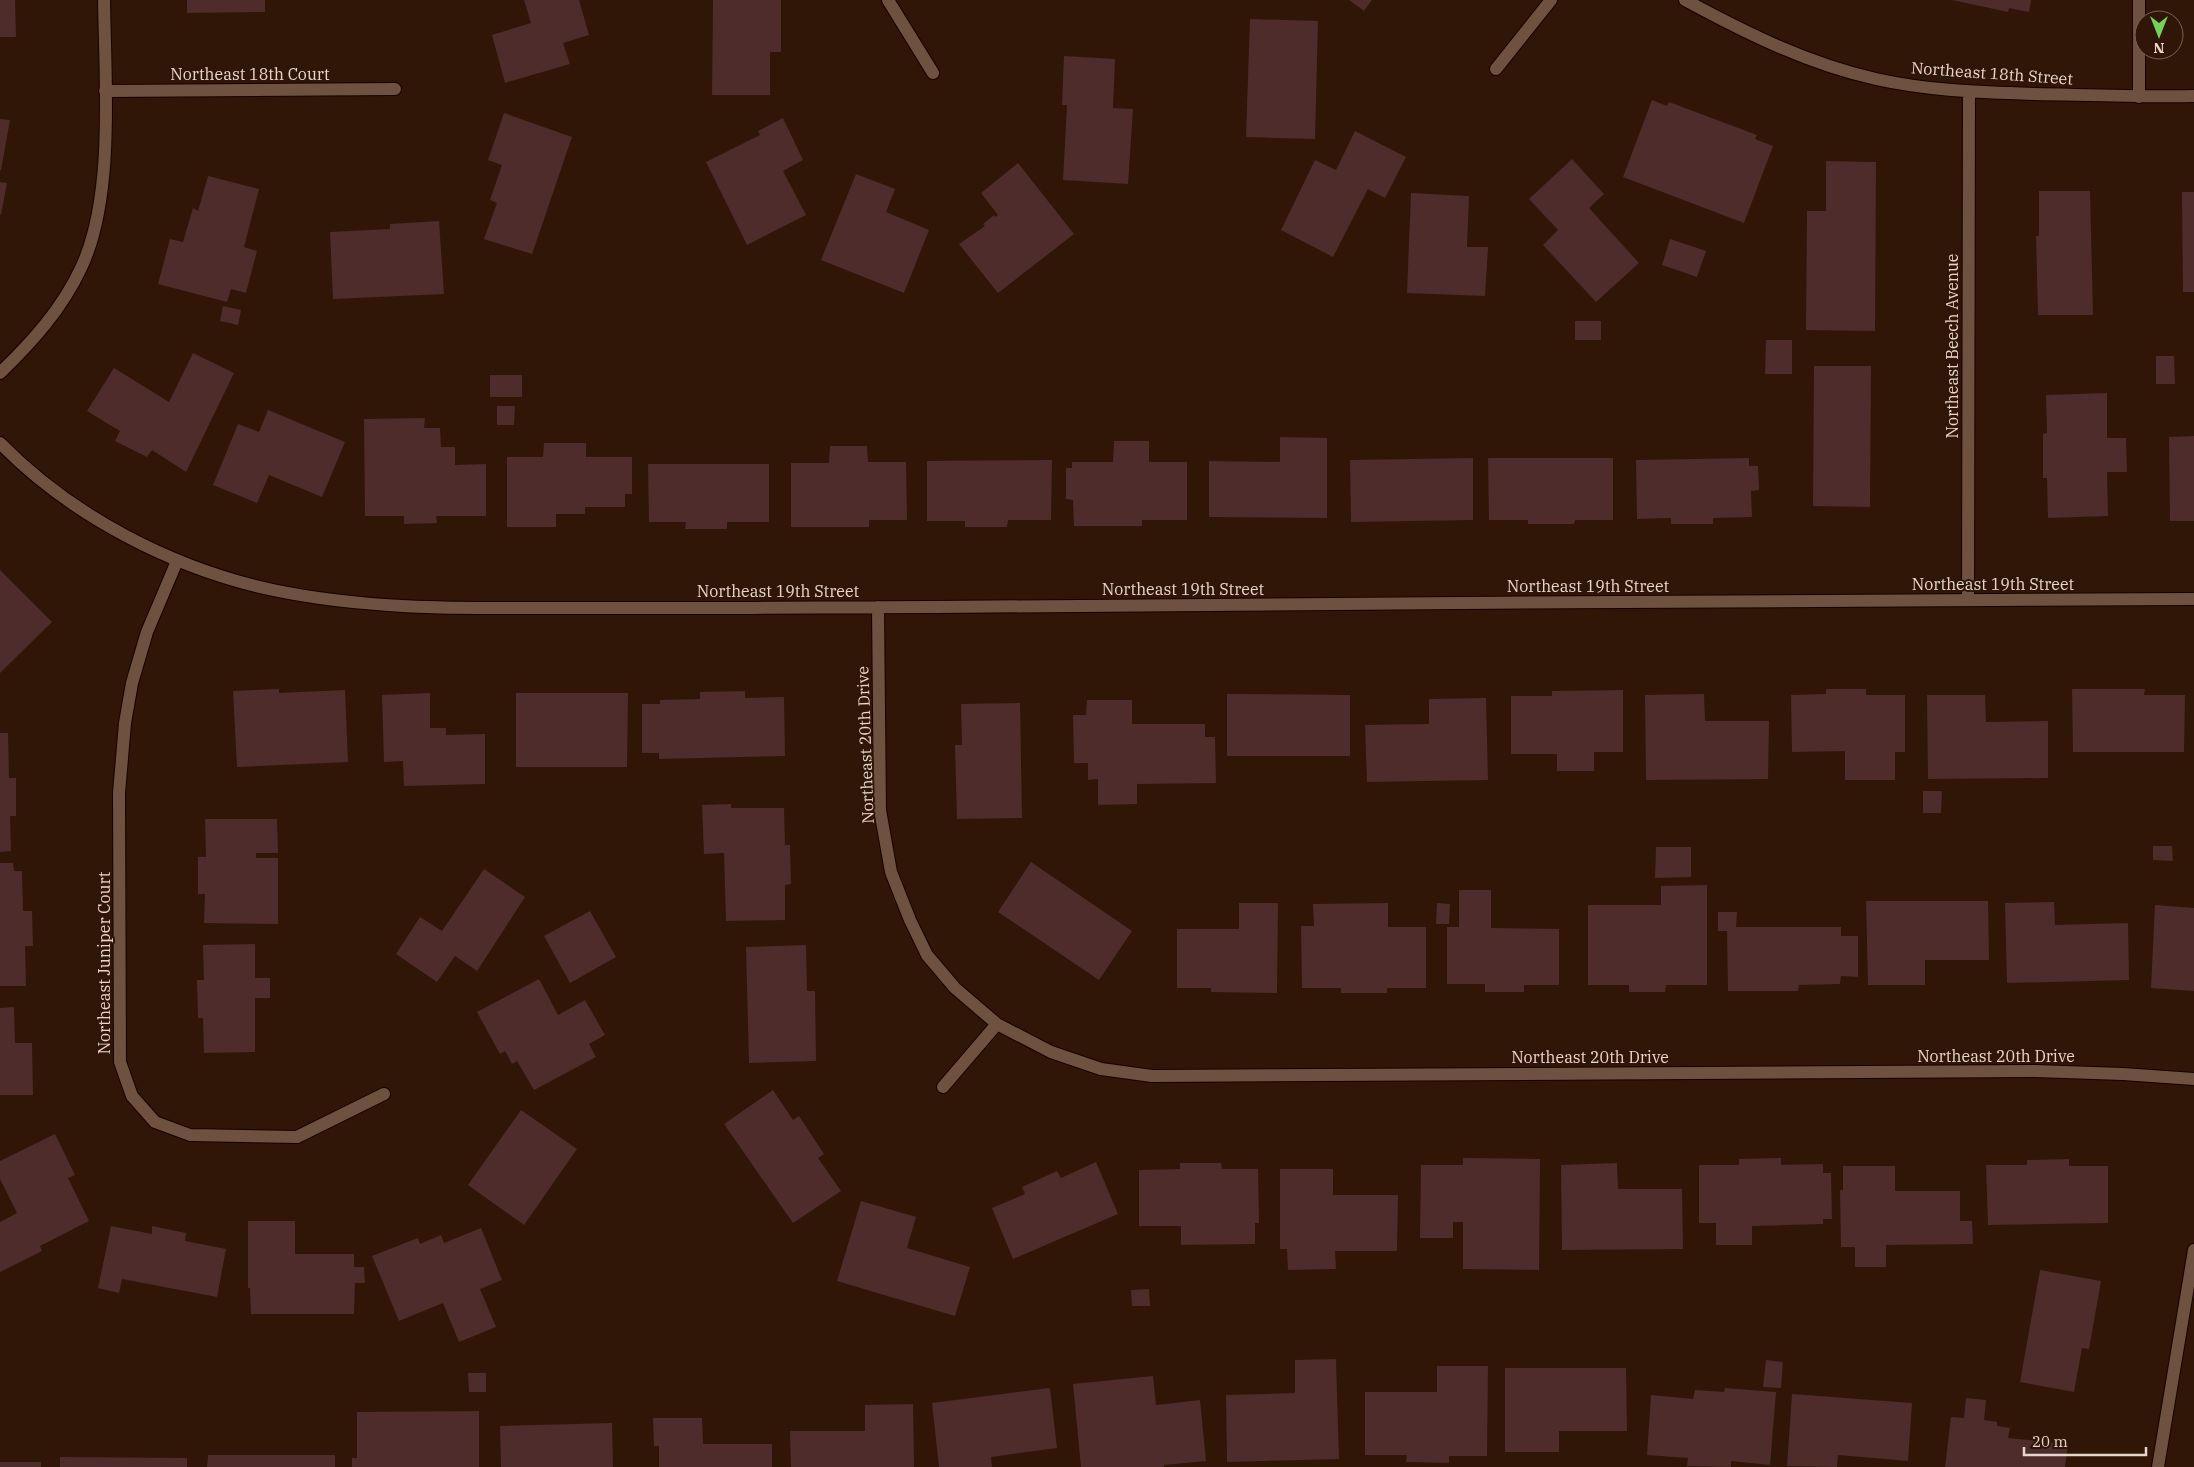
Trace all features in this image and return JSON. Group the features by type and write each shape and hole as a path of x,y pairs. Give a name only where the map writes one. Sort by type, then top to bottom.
{"street":[{"path":"0,373 56,311 82,267 96,222 104,168 104,0"},
{"path":"888,0 933,73"},
{"path":"1496,69 1552,0"},
{"name":"Northeast 18th Street","path":"1684,0 1766,42 1829,66 1876,79 1915,86 1969,92 2139,97 2194,96"},
{"path":"2139,0 2139,97"},
{"name":"Northeast 18th Court","path":"105,91 395,90"},
{"name":"Northeast Beech Avenue","path":"1968,600 1969,92"},
{"path":"0,443 40,481 93,517 177,561"},
{"name":"Northeast 19th Street","path":"177,561 271,590 338,601 422,608 2194,599"},
{"name":"Northeast Juniper Court","path":"177,561 147,632 132,683 125,723 119,793 120,1062 132,1096 155,1122 190,1134 297,1137 384,1094"},
{"name":"Northeast 20th Drive","path":"878,607 880,810 891,872 910,920 927,955 955,988 997,1024 1068,1058 1100,1069 1152,1076 2035,1071 2194,1079"},
{"path":"943,1087 997,1024"},
{"path":"2158,1467 2194,1250"}],"building":[{"path":"0,0 15,0 16,37 0,37"},
{"path":"187,0 265,0 265,12 187,13"},
{"path":"524,0 579,0 589,35 563,43 570,64 505,83 492,35 531,23"},
{"path":"713,0 781,0 781,52 770,52 770,95 712,95"},
{"path":"1349,0 1372,0 1364,11"},
{"path":"1952,0 2031,0 2029,12 2009,8 2008,12"},
{"path":"1250,19 1318,21 1315,139 1246,137"},
{"path":"1064,56 1115,59 1113,108 1133,109 1128,184 1063,180 1067,105 1062,105"},
{"path":"1652,100 1667,106 1669,102 1757,135 1755,139 1773,146 1744,223 1623,177"},
{"path":"504,113 572,137 532,254 484,239 497,203 490,200 502,165 488,160"},
{"path":"783,118 803,160 783,171 806,215 747,245 706,162 760,135 758,131"},
{"path":"0,119 10,120 1,170 0,170"},
{"path":"1355,131 1406,157 1385,198 1368,189 1333,257 1281,230 1315,160 1336,170"},
{"path":"1572,159 1604,194 1589,208 1639,263 1596,302 1543,245 1558,230 1529,199"},
{"path":"1826,161 1876,162 1875,331 1806,330 1807,211 1826,211"},
{"path":"1018,163 1074,234 998,293 959,244 985,226 983,224 994,215 995,217 998,215 981,193"},
{"path":"856,174 895,189 886,212 929,230 904,293 821,260"},
{"path":"208,176 259,189 244,247 257,251 246,293 231,289 227,302 158,284 170,239 183,242 193,208 198,211"},
{"path":"0,182 7,183 1,215 0,214"},
{"path":"2039,191 2090,191 2093,315 2038,315 2036,236 2039,236"},
{"path":"2182,192 2194,192 2194,292 2183,292"},
{"path":"1411,193 1469,196 1467,247 1488,247 1485,296 1407,293"},
{"path":"439,221 444,294 333,299 330,232 390,229 390,224"},
{"path":"1670,239 1706,251 1697,277 1662,265"},
{"path":"223,306 241,310 238,325 220,321"},
{"path":"1575,321 1601,321 1601,340 1575,340"},
{"path":"1766,340 1792,340 1792,374 1765,374"},
{"path":"193,353 234,373 186,472 152,450 147,457 115,441 120,431 87,411 114,368 169,402"},
{"path":"2156,356 2174,356 2175,384 2156,384"},
{"path":"1814,366 1871,366 1870,507 1813,506"},
{"path":"490,375 522,375 522,397 490,397"},
{"path":"2107,393 2107,438 2126,438 2127,472 2107,472 2108,516 2048,518 2047,478 2043,478 2043,434 2047,433 2046,395"},
{"path":"497,406 515,406 514,425 497,425"},
{"path":"268,410 345,442 322,497 269,475 257,503 213,485 238,424 259,432"},
{"path":"425,418 424,428 440,428 441,447 455,447 455,465 486,464 486,516 436,516 437,523 404,524 404,516 365,516 364,419"},
{"path":"2194,436 2194,521 2170,521 2169,437"},
{"path":"1280,437 1327,438 1327,518 1209,517 1209,461 1280,462"},
{"path":"1114,441 1149,441 1149,462 1187,462 1187,520 1142,520 1142,526 1074,526 1073,500 1066,499 1066,468 1072,468 1072,462 1113,462"},
{"path":"544,443 586,443 586,457 632,457 632,494 625,494 625,507 585,507 585,514 556,514 556,527 507,527 507,457 543,457"},
{"path":"830,446 867,446 868,462 906,462 907,520 869,520 869,527 791,527 791,463 829,463"},
{"path":"1473,458 1473,520 1351,522 1350,460"},
{"path":"1488,458 1613,458 1613,520 1575,520 1574,524 1528,524 1528,520 1489,520"},
{"path":"1749,458 1749,466 1758,466 1759,490 1751,491 1752,517 1713,518 1713,524 1671,524 1671,518 1637,519 1636,460"},
{"path":"1052,460 1051,520 1008,520 1007,527 965,527 965,521 927,521 927,461"},
{"path":"648,464 769,464 769,522 727,522 727,529 685,529 686,522 649,522"},
{"path":"0,570 52,622 0,673"},
{"path":"279,689 279,693 345,690 348,762 237,767 233,691"},
{"path":"1826,689 1866,689 1866,695 1905,695 1905,752 1895,752 1895,780 1845,780 1845,751 1792,752 1791,695 1826,694"},
{"path":"2072,689 2145,689 2144,695 2185,695 2184,752 2073,752"},
{"path":"1623,690 1623,752 1594,752 1594,771 1557,771 1557,754 1511,754 1511,696 1552,696 1552,691"},
{"path":"745,691 745,698 784,697 785,756 659,759 659,753 642,753 642,704 660,704 660,700 700,699 700,692"},
{"path":"430,693 430,728 446,728 446,735 485,734 485,784 404,786 403,761 384,762 382,695"},
{"path":"516,693 628,693 627,767 516,767"},
{"path":"1227,694 1350,695 1350,756 1227,756"},
{"path":"1704,694 1705,721 1769,721 1768,779 1646,780 1645,695"},
{"path":"1927,695 1985,695 1986,722 2048,721 2048,778 1928,779"},
{"path":"1486,698 1488,780 1367,782 1365,725 1429,724 1429,699"},
{"path":"1087,700 1132,700 1132,724 1205,724 1205,737 1215,737 1216,783 1137,784 1137,804 1098,805 1098,779 1088,780 1088,763 1074,763 1073,715 1086,715"},
{"path":"1020,703 1022,818 957,819 955,745 962,745 961,704"},
{"path":"0,733 8,733 9,778 16,778 16,816 10,816 11,851 0,852"},
{"path":"1923,791 1942,791 1941,813 1923,813"},
{"path":"731,804 731,808 784,808 785,845 790,845 791,884 785,885 785,920 726,921 724,853 704,854 702,805"},
{"path":"205,819 277,819 278,853 256,853 256,858 278,858 278,924 204,923 205,894 198,894 198,857 206,857"},
{"path":"2153,846 2172,846 2173,861 2153,860"},
{"path":"1656,847 1691,847 1691,877 1655,878"},
{"path":"1031,862 1132,931 1099,980 998,912"},
{"path":"0,863 13,863 14,871 22,871 23,911 32,911 33,946 25,946 26,986 0,986"},
{"path":"484,869 525,897 477,971 455,956 437,982 396,954 420,917 442,931"},
{"path":"1707,885 1707,985 1666,985 1665,992 1629,992 1629,985 1588,985 1588,905 1661,905 1661,886"},
{"path":"1459,890 1491,890 1491,928 1559,929 1559,985 1524,985 1524,992 1485,992 1485,984 1447,984 1447,927 1459,927"},
{"path":"1866,901 1988,901 1989,960 1925,960 1925,985 1868,985"},
{"path":"2054,902 2055,925 2128,923 2129,980 2007,983 2005,903"},
{"path":"1239,903 1278,903 1277,993 1211,992 1211,988 1177,988 1177,929 1239,929"},
{"path":"1388,903 1388,927 1426,927 1426,988 1387,988 1387,993 1341,993 1341,988 1302,988 1301,926 1314,926 1313,904"},
{"path":"1437,903 1450,904 1449,924 1436,924"},
{"path":"2155,905 2194,908 2194,991 2151,988"},
{"path":"590,911 616,957 570,983 544,936"},
{"path":"1718,912 1737,912 1736,927 1841,927 1841,936 1858,936 1858,977 1841,976 1840,984 1799,985 1798,991 1728,991 1727,931 1718,931"},
{"path":"255,944 255,978 270,978 270,998 255,998 255,1052 204,1053 203,1018 198,1018 197,980 204,980 203,945"},
{"path":"806,945 807,991 815,991 816,1061 749,1063 746,947"},
{"path":"539,979 558,1015 585,1000 605,1035 589,1044 596,1057 534,1090 517,1061 512,1064 505,1051 500,1054 477,1012"},
{"path":"14,1007 15,1043 32,1043 33,1095 0,1095 0,1008"},
{"path":"773,1090 793,1120 799,1116 824,1154 818,1158 841,1191 793,1223 724,1124"},
{"path":"521,1110 577,1149 524,1225 468,1185"},
{"path":"55,1134 75,1175 68,1178 89,1221 40,1246 42,1251 0,1272 0,1222 17,1213 0,1179 0,1161"},
{"path":"1463,1158 1540,1159 1539,1270 1463,1269 1463,1222 1453,1222 1453,1238 1420,1238 1421,1165 1463,1165"},
{"path":"1781,1158 1781,1165 1823,1164 1823,1173 1831,1173 1832,1219 1823,1219 1823,1224 1752,1226 1752,1245 1716,1245 1716,1223 1699,1223 1699,1165 1739,1165 1739,1159"},
{"path":"2069,1159 2069,1166 2108,1166 2108,1223 1988,1225 1986,1165 2027,1165 2027,1160"},
{"path":"1096,1162 1118,1214 1013,1259 992,1208 1025,1194 1022,1187 1057,1171 1061,1178"},
{"path":"1180,1163 1221,1163 1222,1169 1258,1169 1259,1223 1255,1223 1255,1244 1181,1245 1181,1226 1139,1226 1139,1170 1180,1169"},
{"path":"1617,1163 1618,1189 1682,1189 1683,1249 1562,1250 1561,1165"},
{"path":"1843,1166 1895,1166 1895,1191 1960,1191 1960,1221 1972,1221 1973,1244 1886,1245 1886,1267 1855,1267 1855,1247 1841,1247 1840,1190 1843,1190"},
{"path":"1280,1169 1333,1169 1333,1195 1398,1195 1397,1251 1335,1251 1336,1269 1288,1270 1287,1249 1280,1249"},
{"path":"861,1201 916,1217 907,1248 970,1267 955,1316 837,1281"},
{"path":"248,1221 295,1221 295,1254 354,1254 354,1267 364,1267 365,1283 355,1283 354,1314 251,1314 250,1288 248,1288"},
{"path":"111,1226 152,1234 152,1226 186,1233 185,1241 226,1249 217,1297 122,1279 119,1293 98,1288"},
{"path":"481,1228 502,1280 480,1289 496,1327 459,1342 443,1303 399,1321 372,1256 418,1238 420,1244 441,1235 444,1243"},
{"path":"2040,1270 2101,1281 2089,1349 2082,1348 2074,1392 2020,1382"},
{"path":"1149,1289 1150,1306 1132,1306 1131,1290"},
{"path":"1336,1359 1339,1459 1227,1462 1226,1395 1295,1393 1295,1360"},
{"path":"1766,1360 1783,1362 1781,1388 1763,1387"},
{"path":"1437,1366 1488,1366 1487,1456 1449,1456 1449,1463 1406,1462 1407,1455 1365,1455 1365,1392 1437,1392"},
{"path":"1505,1368 1626,1368 1627,1431 1559,1431 1559,1452 1505,1452"},
{"path":"468,1373 486,1373 486,1392 469,1392"},
{"path":"1153,1376 1156,1405 1200,1400 1206,1461 1164,1465 1164,1467 1081,1467 1073,1384"},
{"path":"1050,1388 1057,1448 991,1457 992,1467 939,1467 932,1403"},
{"path":"1725,1388 1776,1392 1770,1465 1731,1461 1731,1467 1687,1466 1688,1458 1647,1455 1651,1395 1693,1399 1695,1390 1724,1392"},
{"path":"1792,1394 1912,1403 1908,1461 1838,1455 1837,1467 1787,1466"},
{"path":"1966,1398 1986,1400 1984,1420 1997,1422 1997,1426 2010,1428 2008,1438 2068,1444 2065,1467 1945,1467 1951,1417 1964,1418"},
{"path":"913,1404 914,1467 791,1467 790,1431 865,1431 865,1405"},
{"path":"479,1411 479,1467 352,1467 352,1458 357,1458 357,1412"},
{"path":"653,1418 702,1418 703,1444 772,1444 772,1467 659,1467 659,1446 654,1446"},
{"path":"612,1423 613,1467 501,1467 500,1426"},
{"path":"208,1455 335,1455 335,1467 207,1467"},
{"path":"60,1457 187,1458 187,1467 60,1467"},
{"path":"0,1462 41,1462 41,1467 0,1467"}]}
